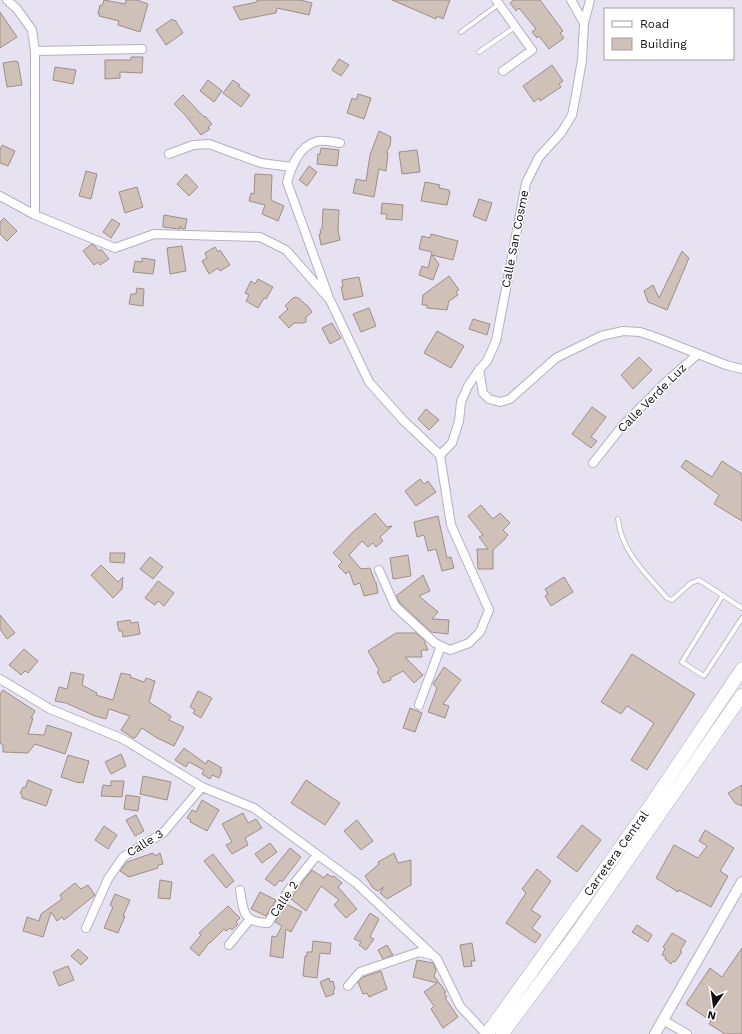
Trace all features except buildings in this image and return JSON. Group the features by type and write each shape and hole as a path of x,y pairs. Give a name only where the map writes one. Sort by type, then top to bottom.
{"highway":[{"name":"Carretera Central","path":"486,1034 650,806 742,669"},
{"name":"Carretera Central","path":"502,1034 575,936 742,695"}],"street":[{"path":"7,0 17,9 32,30 35,50 35,215"},
{"path":"571,0 584,23"},
{"name":"Calle San Cosme","path":"440,455 452,443 459,421 461,402 468,386 487,361 496,341 526,183 539,157 561,133 572,115 582,60 584,23 590,0"},
{"path":"498,2 532,50 503,71"},
{"path":"35,50 142,49"},
{"path":"340,143 319,141 303,148 291,167 286,182 330,300 369,382 403,420 440,455 452,525 489,610 480,632 469,643 450,650 435,643 395,606 379,570"},
{"path":"169,154 193,145 208,144 261,163 291,167"},
{"path":"0,196 35,215 115,248 154,234 260,237 286,250 330,300"},
{"path":"479,370 482,393 489,399 500,402 510,399 556,358 601,336 623,331 640,332 726,365 742,369"},
{"name":"Calle Verde Luz","path":"593,463 624,424 666,382 698,354"},
{"path":"419,705 441,646"},
{"path":"2,684 50,709 123,738 202,786 254,808 356,883 433,955 437,959 460,1006 486,1034"},
{"name":"Calle 3","path":"86,928 108,879 123,857 163,833 202,786"},
{"name":"Calle 2","path":"250,919 257,922 268,923 288,891 317,855"},
{"path":"655,1034 742,882"},
{"path":"229,946 250,919 246,916 240,890"},
{"path":"348,986 360,972 419,952 433,955"},
{"path":"663,1020 687,1034"}],"lane":[{"path":"461,32 498,2"},
{"path":"479,52 516,27"},
{"path":"618,519 619,530 632,558 667,598 672,600 691,583 699,580 742,608"},
{"path":"723,595 682,662 704,676 742,618"}]}
